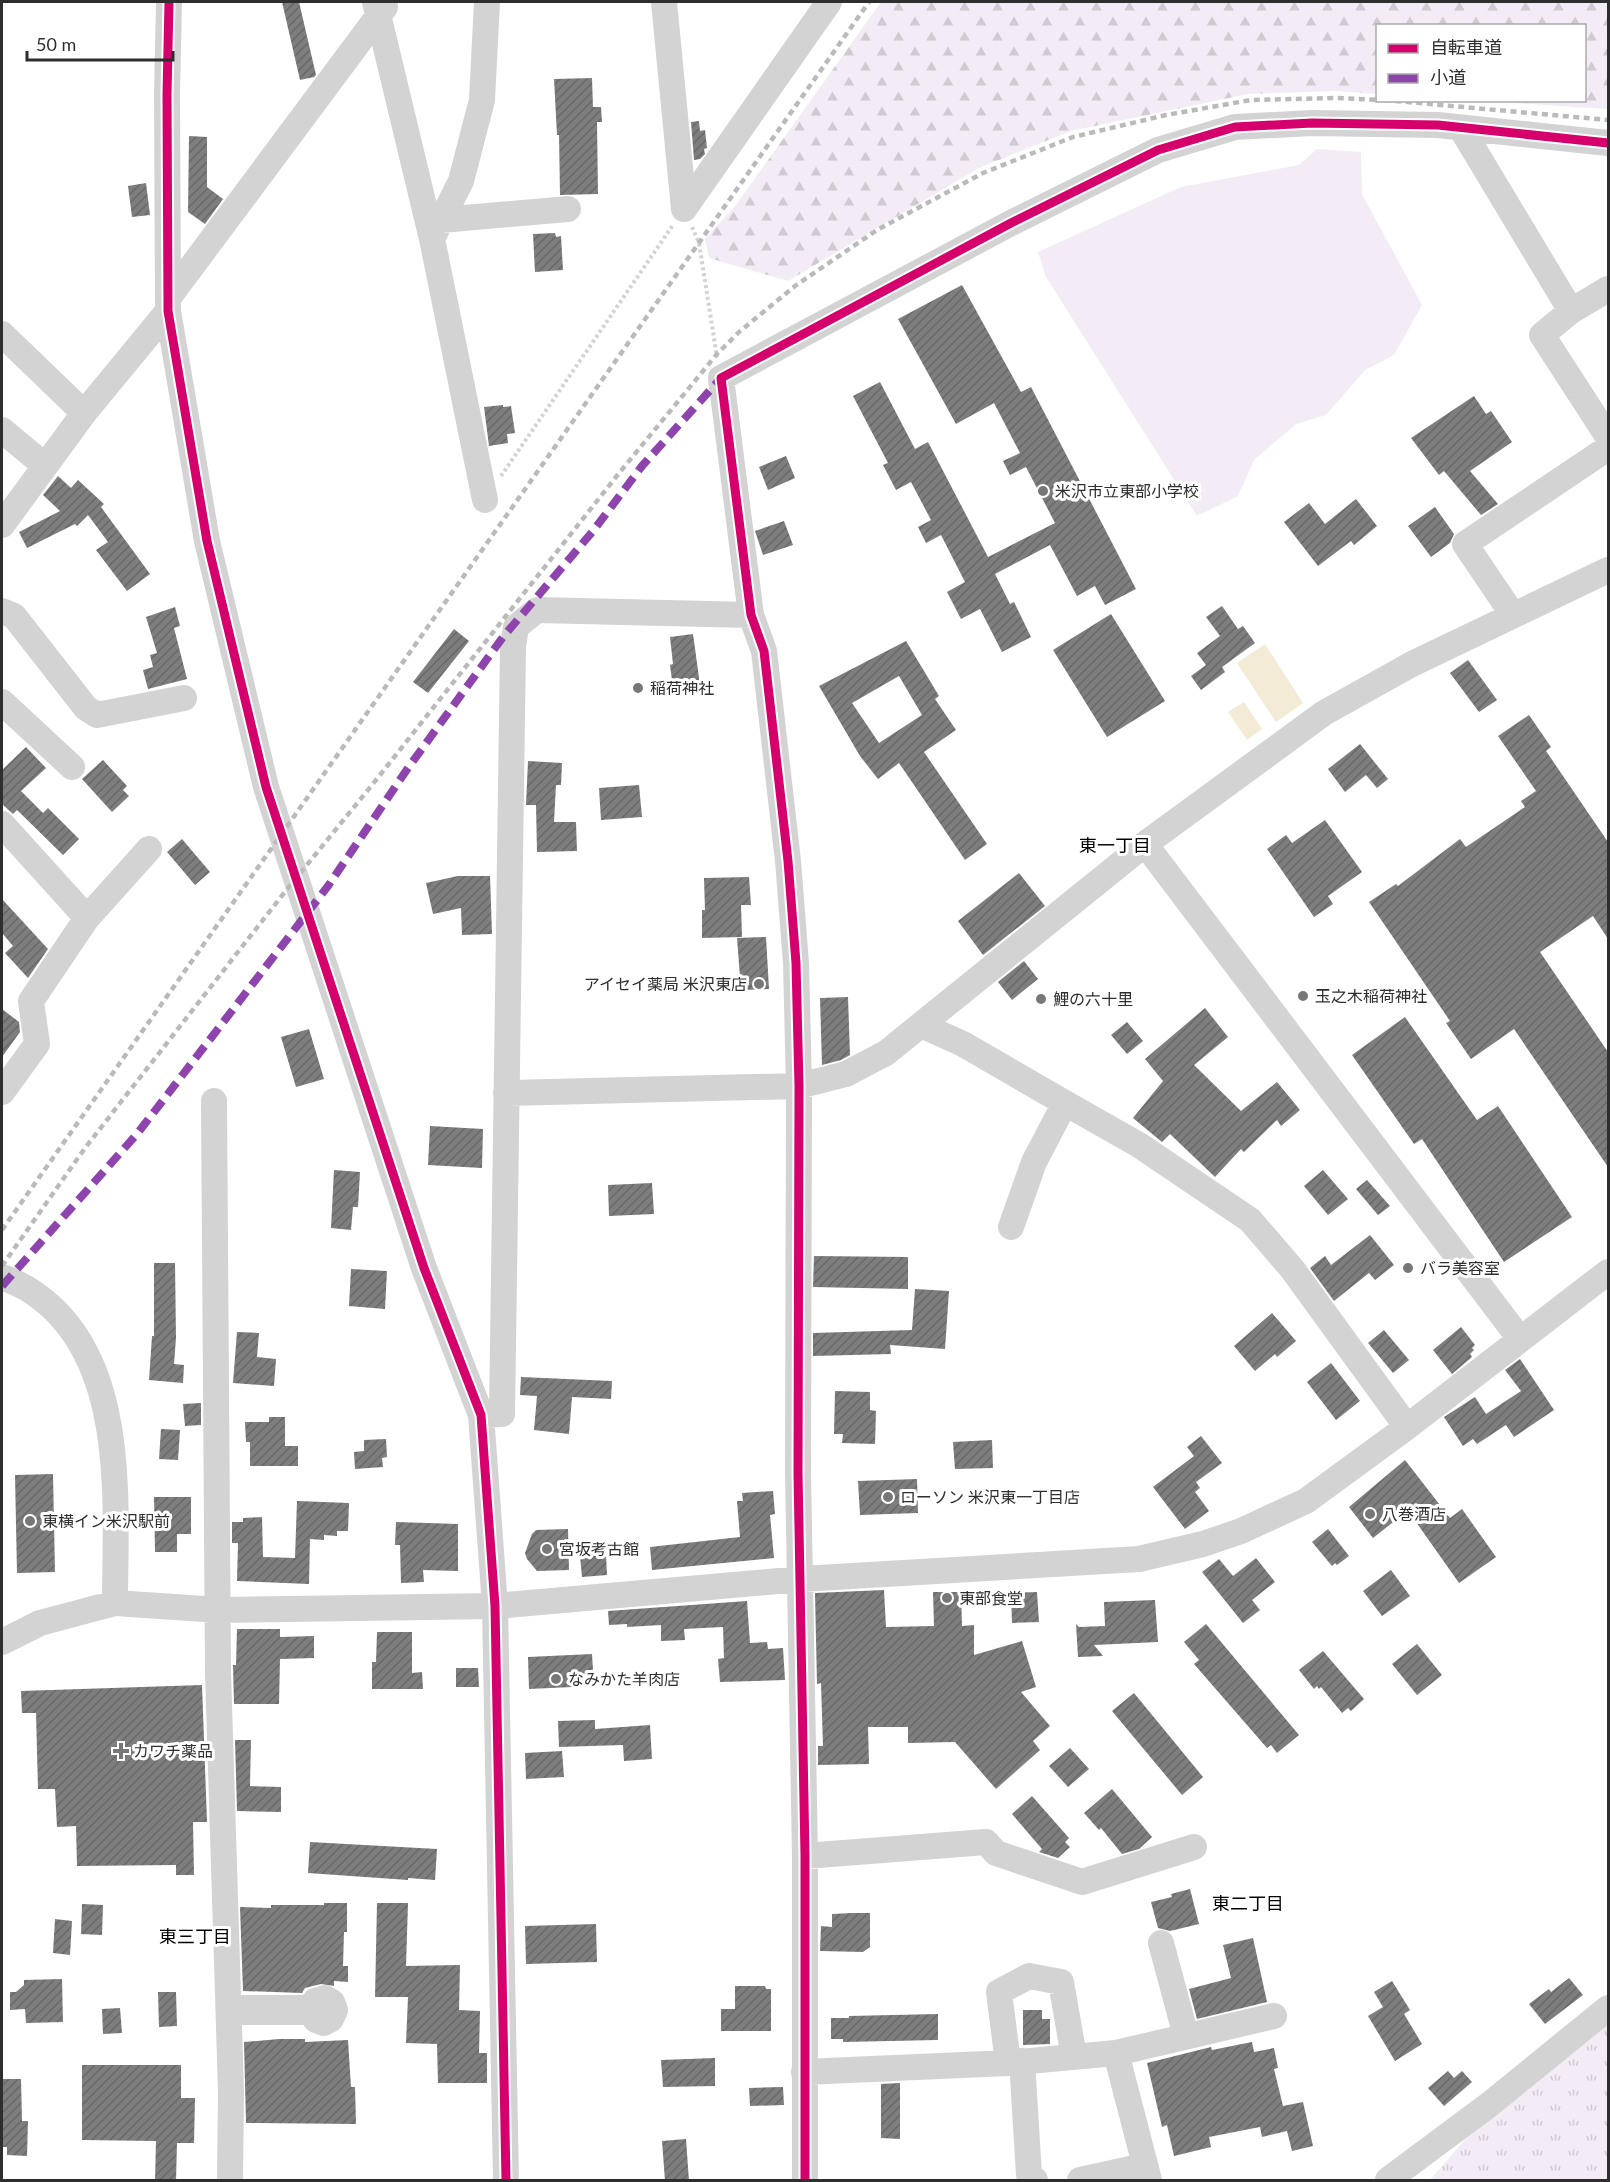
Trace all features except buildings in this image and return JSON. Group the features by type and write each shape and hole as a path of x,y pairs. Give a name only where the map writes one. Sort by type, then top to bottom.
{"street":[{"path":"170,2 169,304 207,541 266,787 424,1268 481,1415 495,1606 506,2181"},
{"path":"436,229 461,181 482,100 487,2"},
{"path":"664,2 684,209"},
{"path":"684,209 829,2"},
{"path":"2,525 84,413 169,304 381,6"},
{"path":"381,6 436,229 485,500"},
{"path":"805,2181 805,1856 798,1473 799,1086 796,963 788,861 764,651 751,615 721,378 1011,223 1158,150 1234,127 1312,123 1438,125 1608,143"},
{"path":"1461,128 1571,311"},
{"path":"436,229 568,209"},
{"path":"1608,289 1571,311 1542,335 1608,437"},
{"path":"2,334 84,413"},
{"path":"2,430 45,465"},
{"path":"1513,615 1465,544 1608,447"},
{"path":"506,1093 799,1086 846,1074 886,1053 1145,844 1324,712 1412,664 1608,570"},
{"path":"481,1415 502,1414 513,658 516,627 537,610 751,615"},
{"path":"2,611 14,616 86,708 97,715 184,698"},
{"path":"2,702 72,767"},
{"path":"2,824 87,918"},
{"path":"1145,844 1520,1339"},
{"path":"2,1092 37,1044 31,1001 87,918 149,849"},
{"path":"921,1025 963,1044 1139,1144 1251,1220 1293,1270 1407,1427"},
{"path":"214,1101 218,1672 231,2092 230,2181"},
{"path":"1011,1227 1034,1162 1065,1102"},
{"path":"2,1642 40,1623 114,1604 219,1610 495,1606 801,1579 1139,1558 1203,1544 1241,1531 1306,1501 1407,1427 1608,1272"},
{"path":"2,1277 26,1288 67,1323 84,1349 98,1383 113,1451 114,1604"},
{"path":"805,1856 986,1842 996,1853 1082,1882 1194,1847"},
{"path":"1161,1943 1186,2036"},
{"path":"1035,2181 1029,2175 1015,2062 999,1992 1029,1976 1061,1983 1074,2057"},
{"path":"1388,2181 1490,2104 1608,2008"},
{"path":"804,2072 1015,2062 1116,2053 1274,2016"},
{"path":"1080,2181 1147,2173 1116,2053"}],"path":[{"path":"684,209 699,243 721,378"},
{"path":"485,500 684,209"}],"green space":[{"path":"881,2 1608,2 1608,109 1498,102 1586,102 1586,24 1376,24 1376,94 1337,91 1248,94 1071,131 979,168 788,281 709,258 705,239 736,205"},
{"path":"1317,149 1361,152 1362,194 1422,305 1394,355 1365,370 1326,415 1296,424 1254,460 1238,496 1197,516 1046,277 1038,252 1181,187 1299,165"},
{"path":"1608,2017 1608,2180 1430,2180 1492,2108"}],"shaded area":[{"path":"1265,644 1303,703 1276,722 1237,663"},
{"path":"1244,702 1262,729 1247,740 1228,712"}],"railway":[{"path":"2,1230 869,2"},
{"path":"2,1266 85,1148 284,893 620,472 717,354 739,332 795,286 877,230 983,173 1073,137 1166,115 1251,100 1337,98 1376,100"},
{"path":"1407,102 1608,120"}],"marked path":[{"path":"2,1286 137,1134 328,886 408,768 503,637 593,531 642,466 721,378"}],"cycle path":[{"path":"169,2 168,311 207,541 266,787 424,1268 481,1415 495,1606 506,2180"},
{"path":"805,2180 805,1856 798,1473 799,1086 796,963 788,861 764,651 751,615 721,378 1011,223 1158,150 1235,127 1312,123 1438,125 1608,143"}],"place":[{"name":"米沢市立東部小学校","path":"1043,491"},
{"name":"稲荷神社","path":"638,688"},
{"name":"アイセイ薬局 米沢東店","path":"759,984"},
{"name":"玉之木稲荷神社","path":"1303,996"},
{"name":"鯉の六十里","path":"1041,999"},
{"name":"バラ美容室","path":"1408,1268"},
{"name":"ローソン 米沢東一丁目店","path":"888,1497"},
{"name":"八巻酒店","path":"1370,1514"},
{"name":"東横イン米沢駅前","path":"30,1521"},
{"name":"宮坂考古館","path":"547,1549"},
{"name":"東部食堂","path":"947,1598"},
{"name":"なみかた羊肉店","path":"556,1679"},
{"name":"カワチ薬品","path":"121,1751"}],"district":[{"name":"東一丁目","path":"1115,846"},
{"name":"東二丁目","path":"1248,1904"},
{"name":"東三丁目","path":"195,1937"}]}
